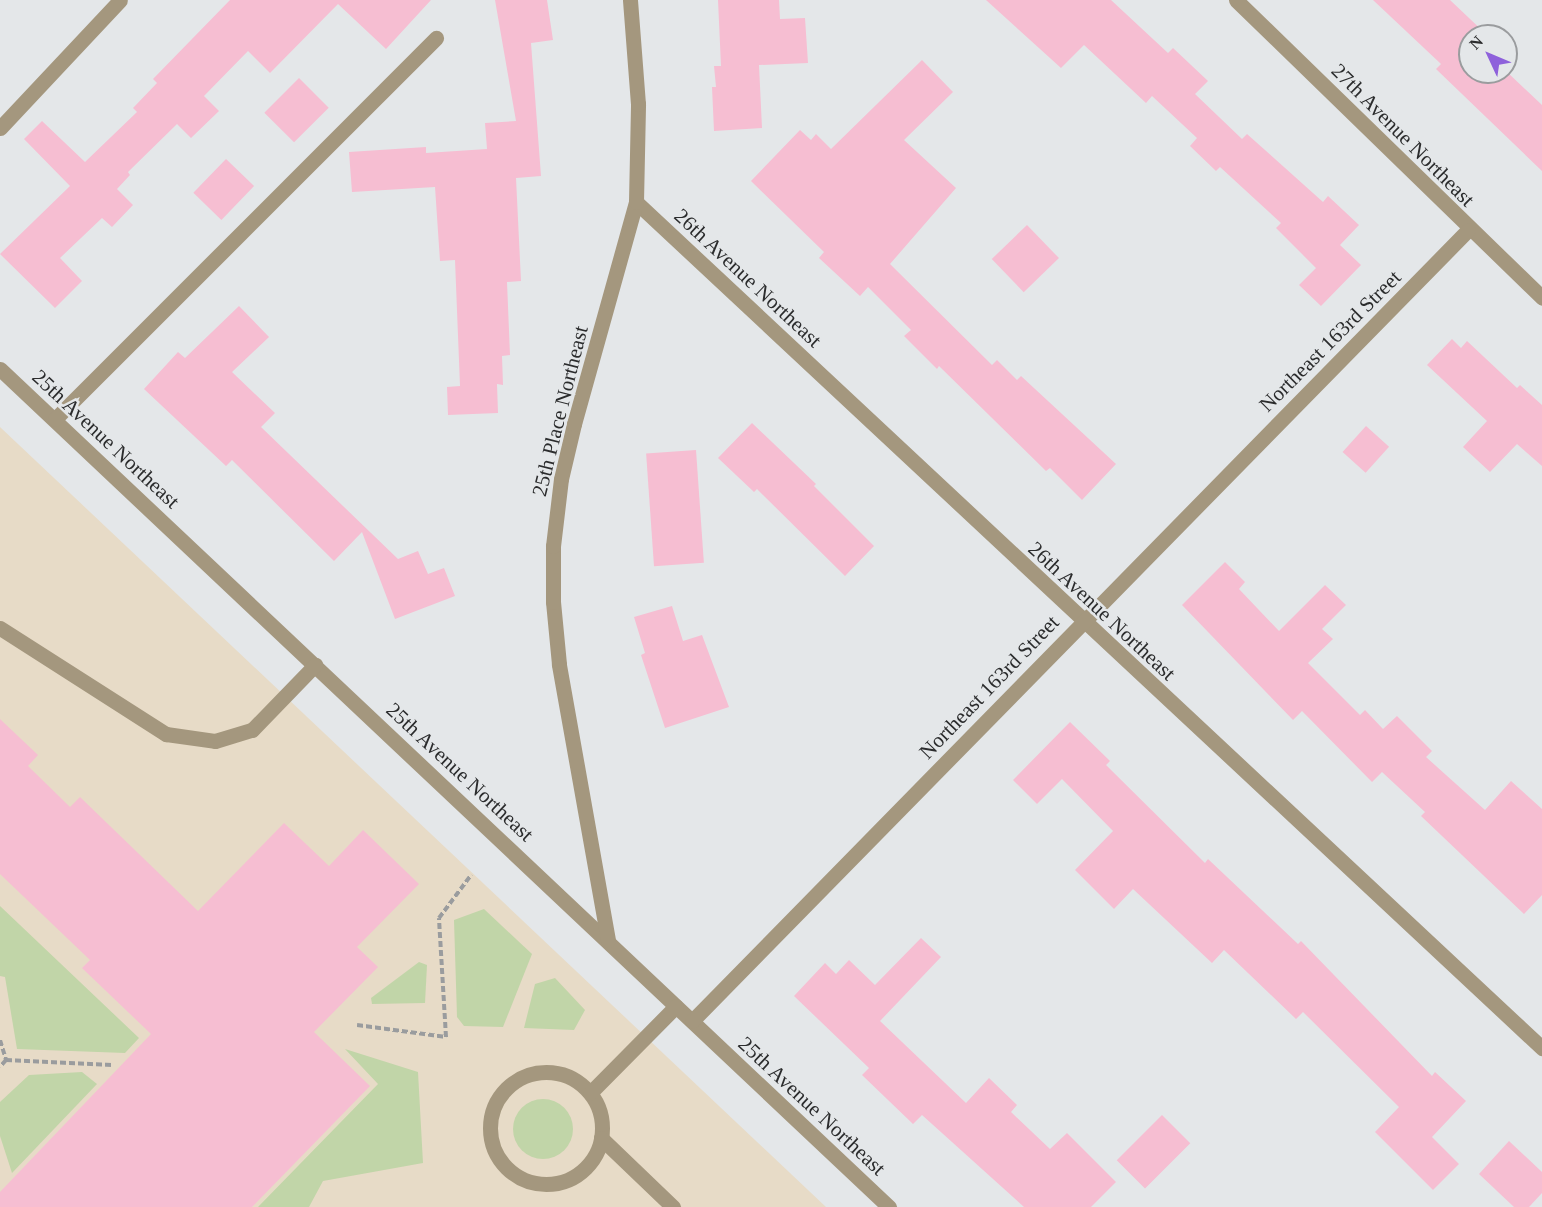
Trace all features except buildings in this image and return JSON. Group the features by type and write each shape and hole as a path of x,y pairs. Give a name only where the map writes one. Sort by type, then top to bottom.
{"street":[{"path":"0,128 120,0"},
{"name":"25th Place Northeast","path":"608,940 559,663 553,602 553,546 561,478 574,424 636,202 638,104 630,0"},
{"name":"27th Avenue Northeast","path":"1236,0 1468,230 1542,298"},
{"path":"55,419 436,38"},
{"name":"26th Avenue Northeast","path":"636,202 1083,622 1542,1048"},
{"name":"Northeast 163rd Street","path":"692,1021 1468,230"},
{"name":"25th Avenue Northeast","path":"0,369 889,1207"},
{"path":"0,628 166,734 215,741 252,730 315,665"},
{"path":"590,1093 676,1006"},
{"path":"560,1073 577,1081 590,1093 600,1110 601,1138 590,1163 576,1176 559,1183 540,1184 522,1179 507,1168 490,1136 497,1101 509,1086 524,1076 560,1073"},
{"path":"601,1138 673,1207"}],"path":[{"path":"357,1025 446,1037 439,918 471,875"},
{"path":"0,1040 6,1060"},
{"path":"6,1060 112,1065"},
{"path":"0,1067 6,1060"}],"shaded area":[{"path":"0,427 826,1207 0,1207"}],"green space":[{"path":"0,906 139,1038 125,1053 17,1049 5,977 0,976"},
{"path":"484,909 532,954 503,1027 464,1026 457,1017 454,920"},
{"path":"419,962 427,965 425,1003 372,1004 371,998"},
{"path":"555,978 585,1010 574,1030 524,1028 535,984"},
{"path":"345,1049 418,1072 423,1163 323,1181 309,1207 258,1207 378,1084"},
{"path":"82,1072 97,1084 12,1173 0,1136 0,1102 29,1075"},
{"path":"543,1099 560,1104 568,1112 573,1129 568,1146 560,1154 543,1159 526,1154 518,1146 513,1129 518,1112 526,1104"}]}
